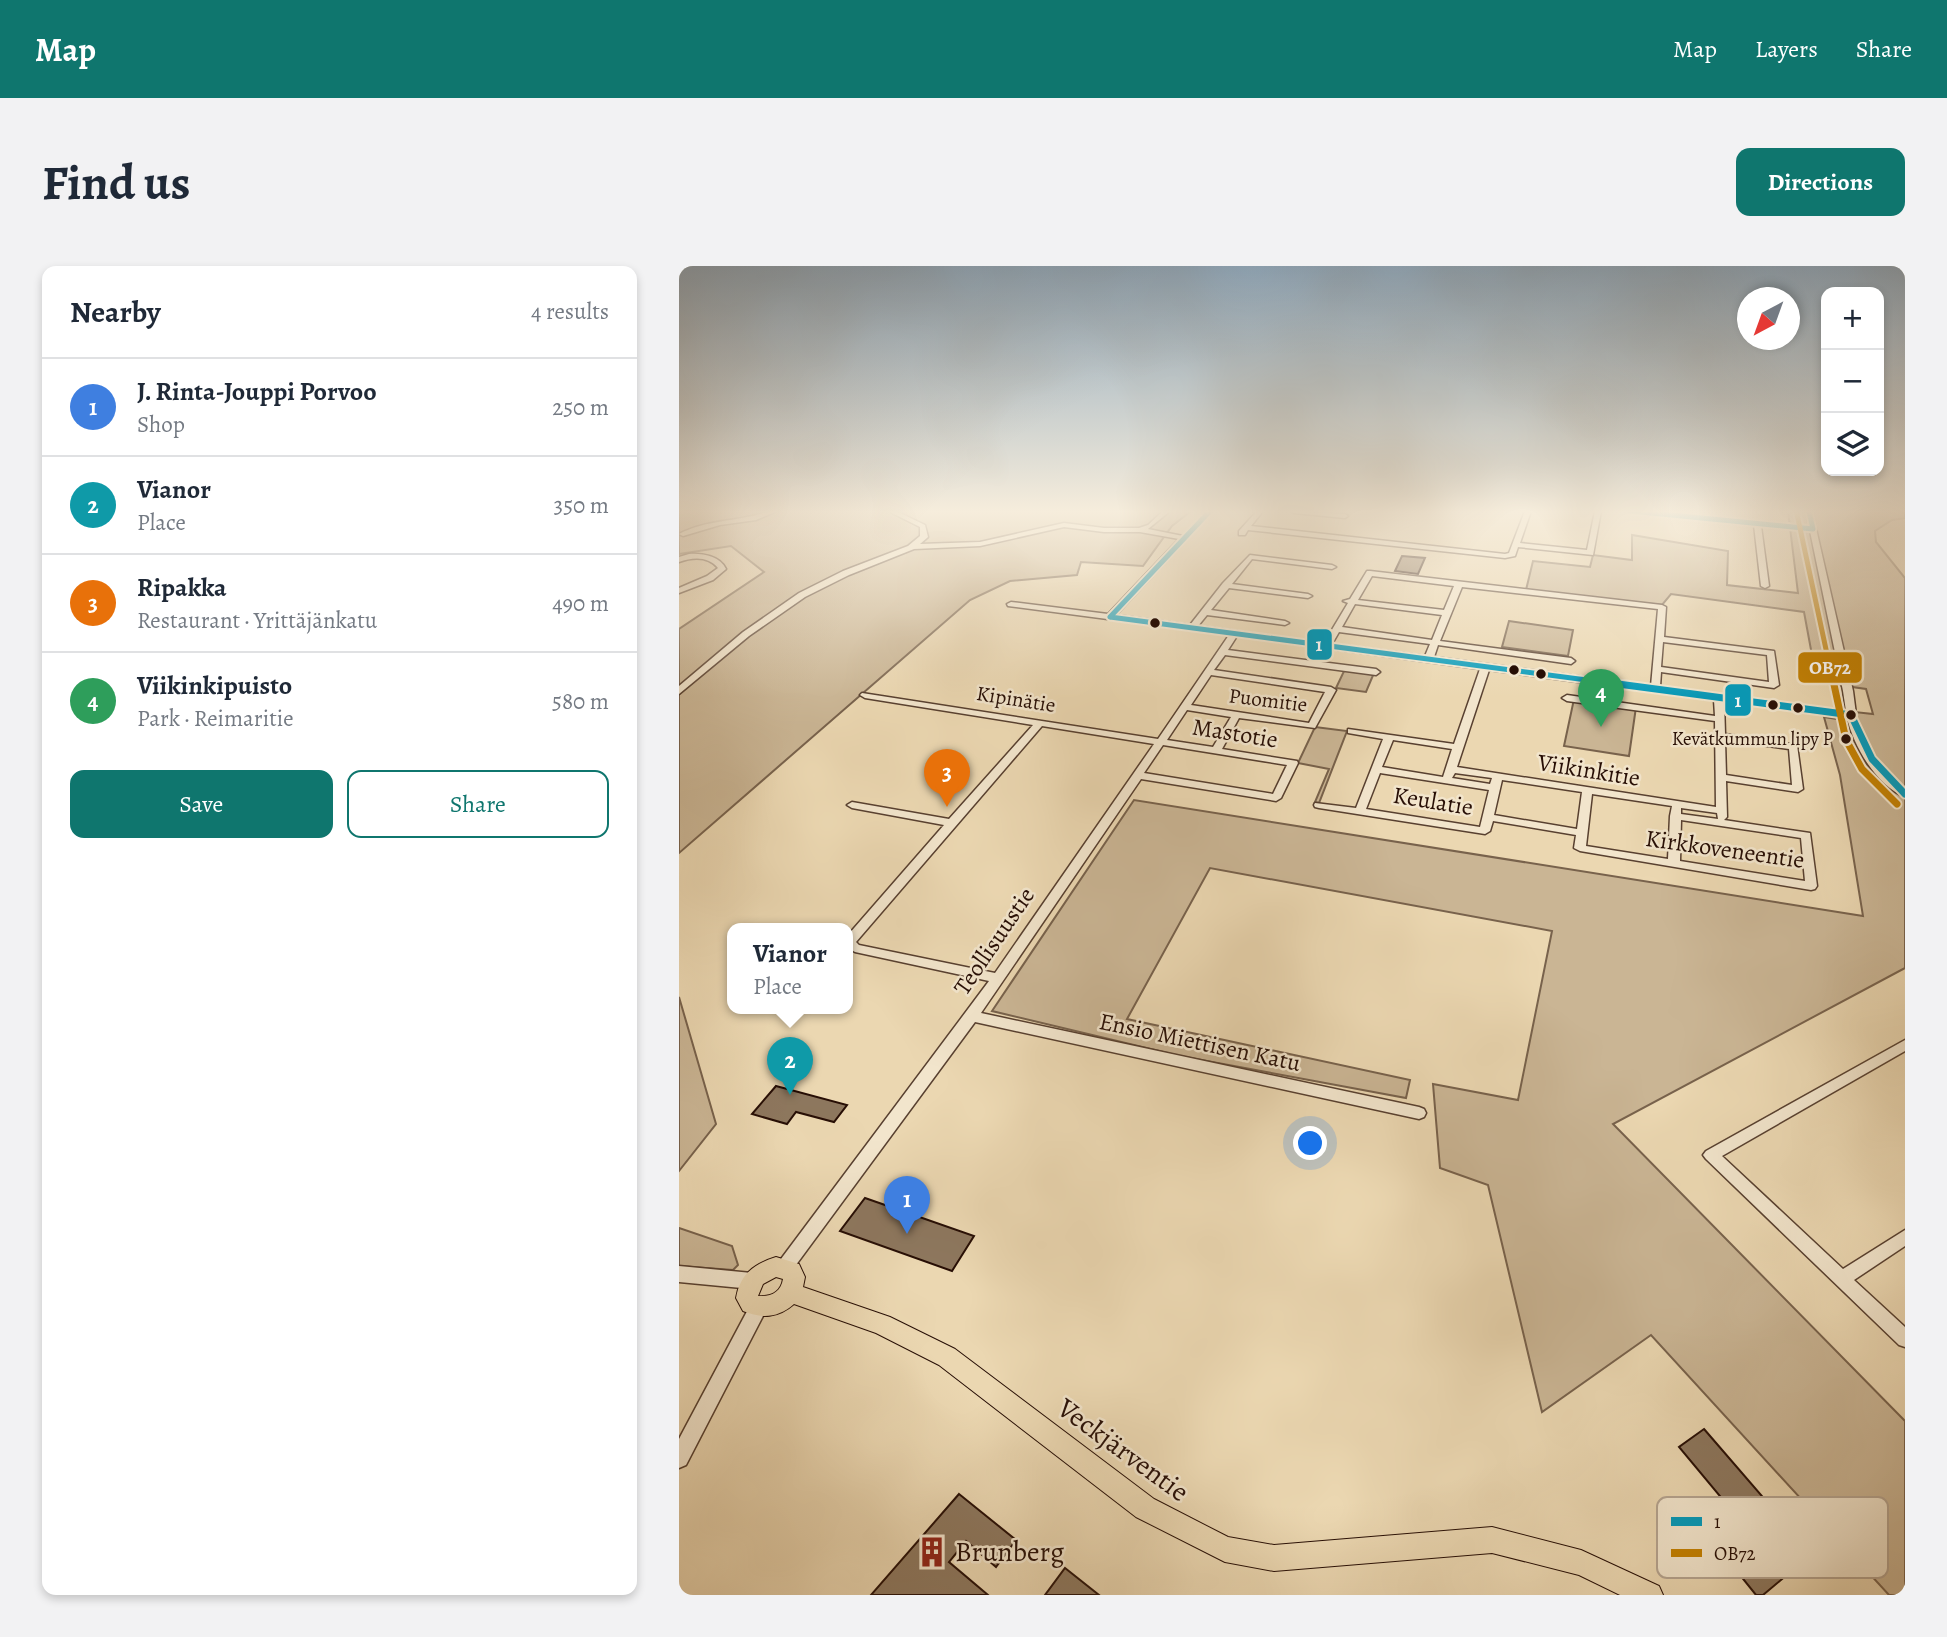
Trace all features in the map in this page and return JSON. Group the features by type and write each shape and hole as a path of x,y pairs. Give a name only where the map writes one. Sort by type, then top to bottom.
{"main road":[{"path":"784,1268 794,1277 790,1293 775,1305 758,1308 751,1304 747,1298 752,1282 767,1270 784,1268"},
{"name":"Veckjärventie","path":"790,1293 881,1324 947,1357 1145,1508 1225,1549 1274,1558 1492,1540 1581,1563 1650,1595"}],"street":[{"path":"679,592 717,573"},
{"path":"679,691 746,634 802,595 846,573"},
{"path":"1110,617 1151,573"},
{"path":"1191,629 1236,573"},
{"path":"1370,573 1662,607 1655,689"},
{"path":"1328,643 1350,601 1370,573"},
{"path":"1763,573 1765,586"},
{"path":"1823,573 1851,715 1865,755 1873,766 1905,794"},
{"path":"1428,660 1459,584"},
{"path":"1226,585 1308,596"},
{"path":"1350,601 1447,613"},
{"path":"1011,604 1851,715"},
{"path":"1205,612 1285,623"},
{"path":"1336,629 1571,661"},
{"name":"Teollisuustie","path":"784,1268 972,1016 1234,635"},
{"path":"1658,669 1774,685 1771,653 1660,639"},
{"path":"1223,652 1376,672"},
{"path":"1449,775 1485,668"},
{"name":"Puomitie","path":"1184,707 1312,726 1331,690 1209,672"},
{"name":"Kipinätie","path":"865,695 1160,741"},
{"path":"1567,698 1718,719"},
{"path":"1719,698 1722,816"},
{"path":"1216,751 1237,714"},
{"path":"853,937 1040,722"},
{"path":"1350,731 1458,747"},
{"path":"1720,736 1794,747 1798,789 1721,778"},
{"path":"1360,811 1389,737"},
{"name":"Mastotie","path":"1138,775 1276,798 1293,764 1160,741"},
{"path":"1377,769 1449,775 1495,789"},
{"name":"Viikinkitie","path":"1449,775 1497,776 1676,810"},
{"name":"Keulatie","path":"1319,805 1485,831 1497,776"},
{"path":"1488,817 1581,833 1587,791"},
{"path":"852,805 951,823"},
{"path":"1674,863 1676,810"},
{"name":"Kirkkoveneentie","path":"1581,833 1580,848 1811,886 1805,835 1722,816 1676,810"},
{"path":"853,946 998,978"},
{"name":"Ensio Miettisen Katu","path":"972,1016 1419,1113"},
{"path":"1905,1045 1711,1155 1905,1339"},
{"path":"1842,1279 1905,1237"},
{"path":"679,1274 752,1282"},
{"path":"679,1458 758,1308"}],"shaded area":[{"path":"762,573 1078,573 1010,581 970,600 679,853 679,629"},
{"path":"1530,573 1727,573 1727,585 1798,593 1796,573 1901,573 1905,578 1905,790 1870,755 1857,734 1855,712 1873,714 1866,689 1817,682 1804,612 1671,594 1662,605 1526,590"},
{"path":"1509,621 1573,630 1568,656 1502,647"},
{"path":"1345,669 1374,673 1366,692 1336,688"},
{"path":"1574,699 1636,707 1629,756 1564,746"},
{"path":"1824,717 1843,720 1854,745 1867,764 1905,798 1905,968 1613,1124 1905,1421 1905,1595 1889,1595 1873,1578 1888,1578 1888,1497 1799,1497 1651,1335 1542,1412 1488,1185 1440,1168 1433,1084 1518,1100 1552,931 1210,868 1127,1019 1410,1080 1406,1098 1180,1056 992,1011 1134,800 1863,916 1840,775"},
{"path":"1315,727 1347,731 1319,803 1315,802 1329,769 1298,763"},
{"path":"679,997 716,1124 679,1171"},
{"path":"679,1228 732,1246 738,1265 733,1270 679,1266"}],"building":[{"path":"776,1086 847,1105 834,1122 796,1112 787,1124 752,1114"},
{"path":"865,1198 974,1236 952,1271 840,1231"},
{"path":"1704,1429 1763,1497 1721,1497 1679,1447"},
{"name":"Brunberg","path":"959,1494 1016,1540 996,1567 966,1541 949,1562 988,1595 871,1595"},
{"name":"Brunberg","path":"1065,1568 1099,1595 1045,1595"},
{"path":"1742,1578 1783,1578 1763,1595 1756,1595"}],"transit line":[{"name":"1","path":"1110,617 1151,573"},
{"name":"OB72","path":"1810,573 1846,740 1862,769 1897,804"},
{"name":"1","path":"1110,617 1851,715 1872,759 1886,777 1905,794"}],"place":[{"name":"Viikinkipuisto","path":"1601,727"},
{"name":"Kevätkummun lipy P","path":"1846,739"},
{"name":"Ripakka","path":"947,807"},
{"name":"Vianor","path":"790,1095"},
{"name":"J. Rinta-Jouppi Porvoo","path":"907,1234"},
{"name":"Brunberg","path":"932,1552"}]}
